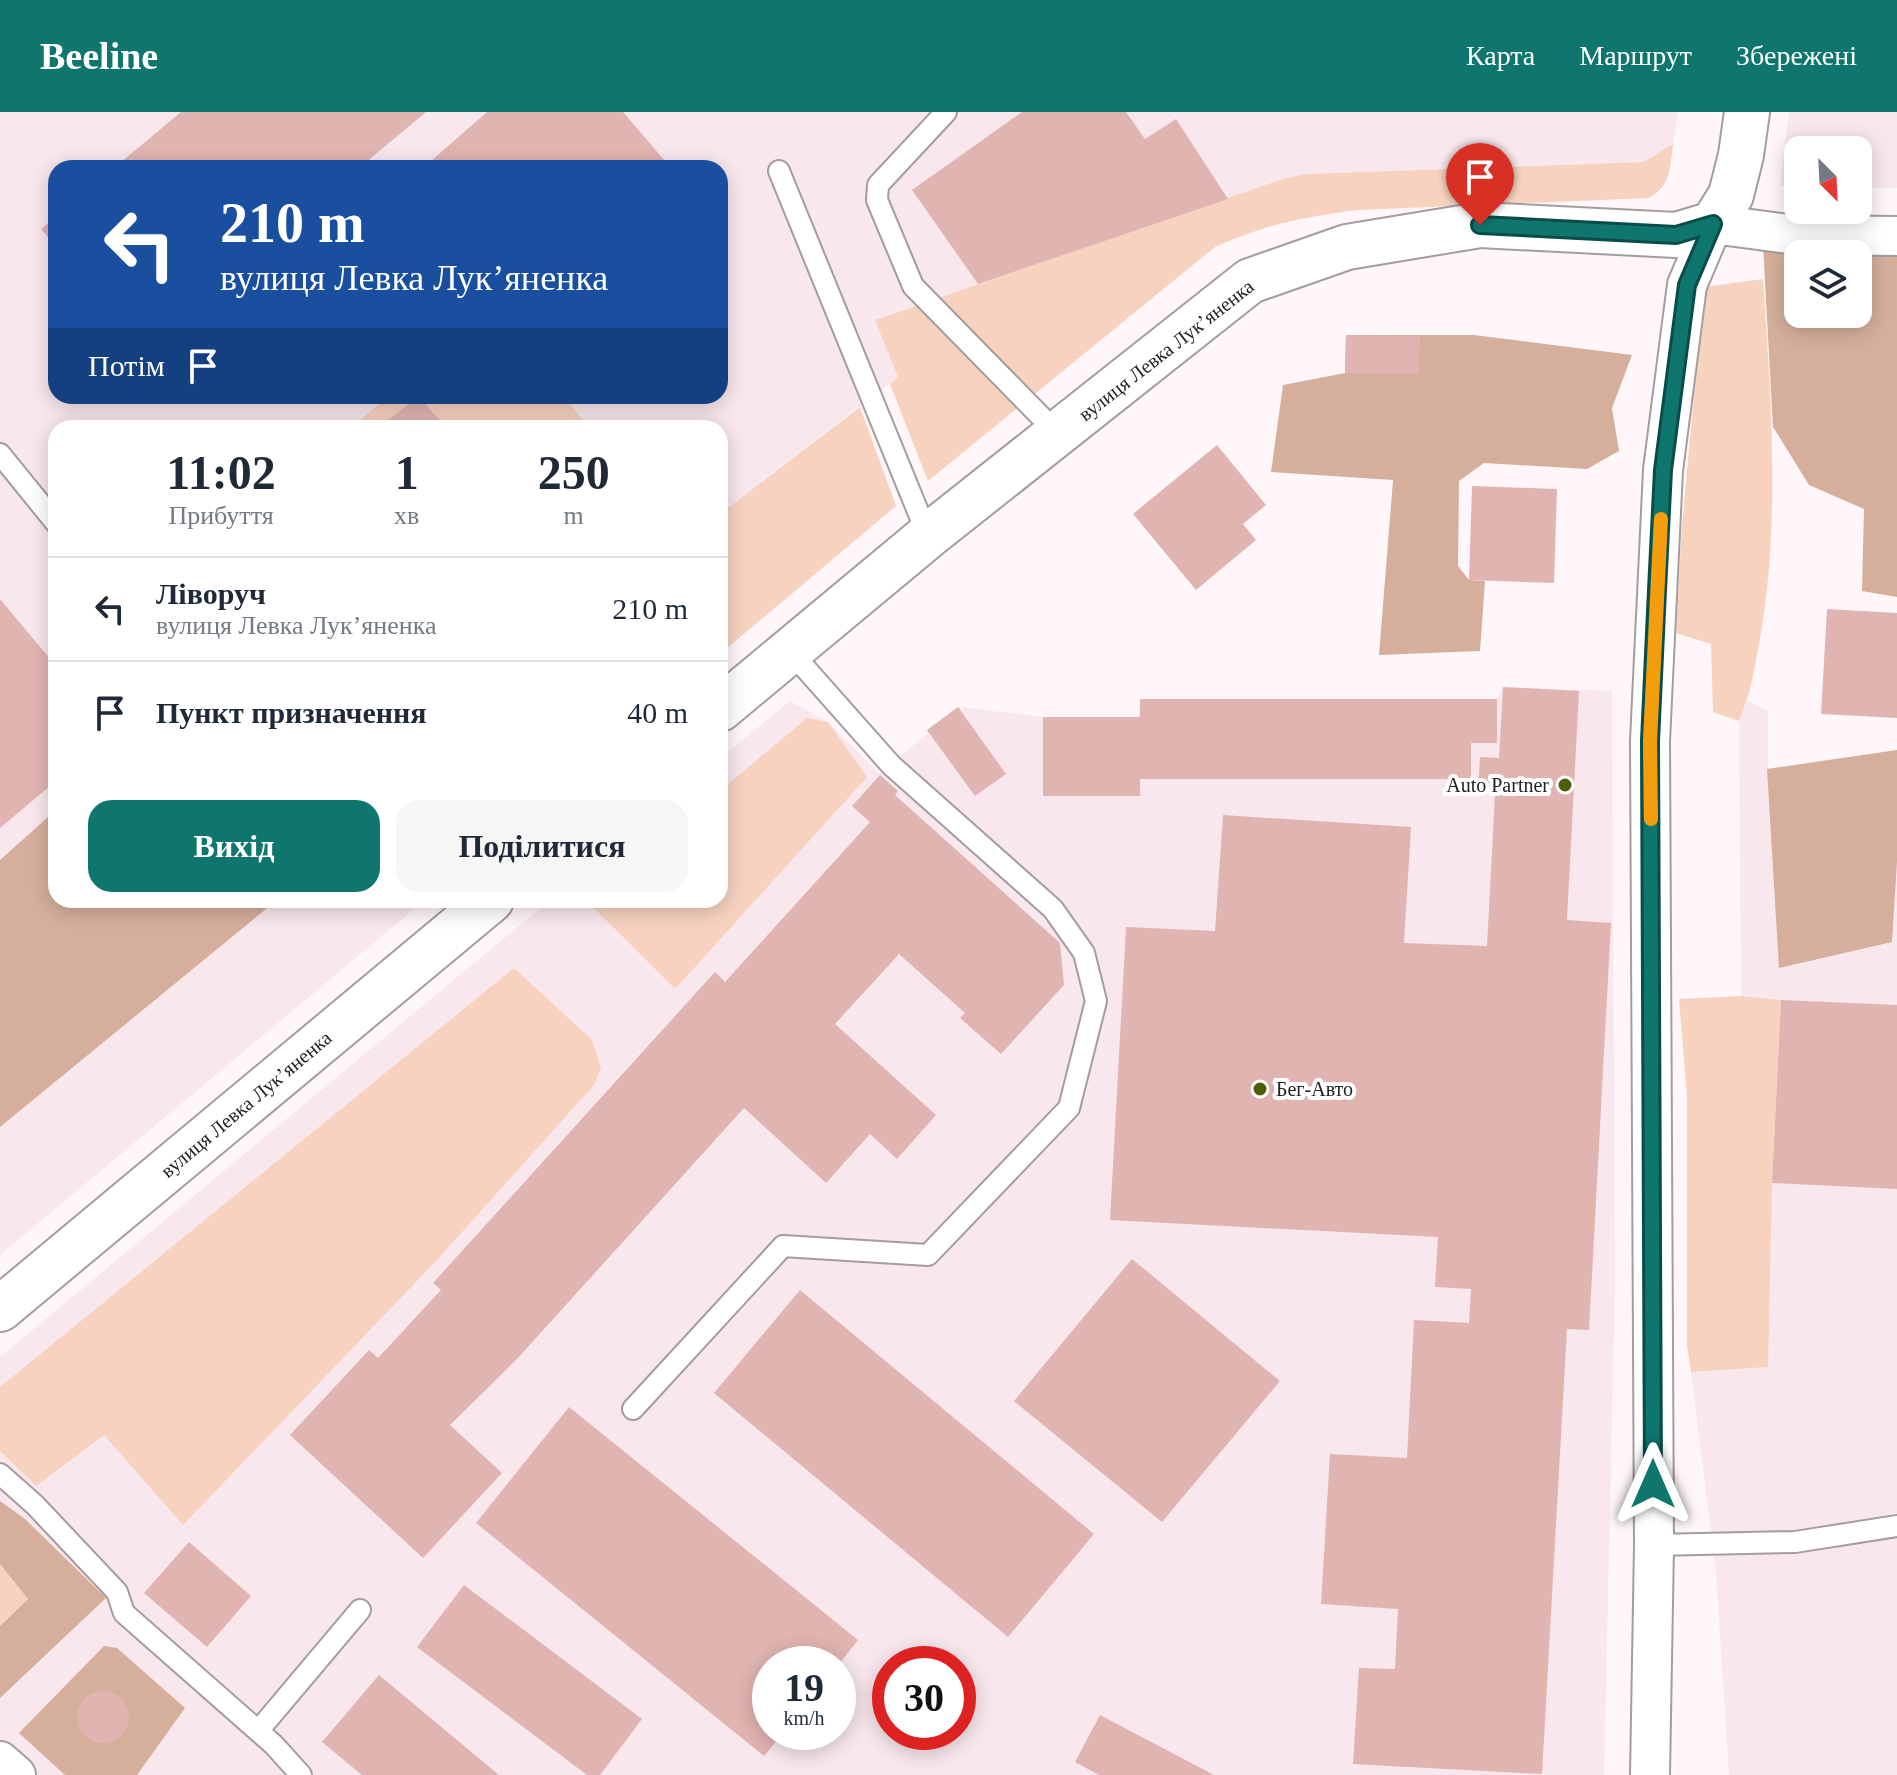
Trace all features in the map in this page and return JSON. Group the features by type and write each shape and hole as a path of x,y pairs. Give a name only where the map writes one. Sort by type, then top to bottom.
{"main road":[{"path":"1713,224 1731,195 1747,112"},
{"name":"вулиця Левка Лукʼяненка","path":"728,702 928,536 1250,281 1347,247 1480,225 1676,235 1713,224"},
{"name":"вулиця Левка Лукʼяненка","path":"0,1309 481,908"}],"street":[{"name":"вулиця Левка Лукʼяненка","path":"1713,224 1796,235 1897,236"},
{"path":"1650,1775 1654,1545 1651,726 1663,470 1687,285 1713,224"},
{"path":"0,1761 16,1775"}],"lane":[{"path":"946,112 878,185 877,200 913,286 1058,434"},
{"path":"779,171 928,536"},
{"path":"0,454 48,513"},
{"path":"633,1409 783,1246 928,1255 1069,1108 1096,1001 1084,953 1053,909 891,765 790,651"},
{"path":"0,1474 35,1505 117,1592 124,1613 258,1731 301,1775"},
{"path":"1654,1545 1795,1542 1897,1526"},
{"path":"258,1731 360,1610"}],"shaded area":[{"path":"0,112 1678,112 1673,144 1644,162 1305,174 876,319 898,377 728,508 728,420 583,420 570,404 728,404 728,160 48,160 48,404 379,404 360,420 48,420 48,908 415,908 0,1255"},
{"path":"1789,112 1897,112 1897,188 1872,187 1872,136 1786,136"},
{"path":"1673,144 1665,182 1648,198 1358,210 1285,222 1215,247 928,481 890,384 898,377 875,320 1283,179 1305,174 1644,162"},
{"path":"1784,153 1784,186 1780,186"},
{"path":"1763,245 1784,246 1784,328 1872,328 1872,252 1897,254 1897,597 1862,591 1864,509 1809,485 1773,427"},
{"path":"1763,279 1772,462 1770,553 1757,654 1739,721 1713,712 1711,644 1676,633 1682,525 1704,287"},
{"path":"1346,335 1474,335 1632,355 1612,408 1619,451 1587,469 1484,463 1459,481 1458,566 1469,580 1485,581 1480,651 1379,655 1393,480 1271,472 1283,385 1345,373"},
{"path":"379,404 570,404 583,420 360,420"},
{"path":"860,407 896,506 728,647 728,508"},
{"path":"1503,687 1612,691 1615,1283 1604,1775 0,1775 0,1357 540,908 728,908 728,752 790,701 828,722 880,774 958,707 1043,717 1139,717 1140,699 1497,699"},
{"path":"1748,701 1768,711 1768,769 1897,750 1897,1775 1729,1775 1716,1573 1691,1372 1767,1367 1781,1000 1741,996 1739,721"},
{"path":"807,718 828,722 867,777 675,989 594,908 728,908 728,784"},
{"path":"1897,750 1897,861 1892,942 1779,968 1767,769"},
{"path":"48,817 48,908 267,908 0,1127 0,860"},
{"path":"514,968 592,1040 601,1068 594,1085 436,1261 183,1525 104,1435 36,1486 0,1451 0,1387"},
{"path":"1741,996 1781,1000 1772,1183 1768,1367 1691,1372 1687,1345 1687,1095 1679,999"},
{"path":"0,1501 25,1519 106,1598 0,1698 0,1626 28,1599 0,1564"},
{"path":"0,1564 28,1599 0,1626"},
{"path":"104,1646 117,1648 185,1708 137,1775 65,1775 19,1733"}],"building":[{"path":"181,112 426,112 369,160 124,160"},
{"path":"487,112 623,112 664,160 432,160"},
{"path":"1022,112 1126,112 1145,139 1176,119 1228,199 978,284 912,190"},
{"path":"48,223 48,237 41,229"},
{"path":"1346,335 1420,336 1419,374 1345,373"},
{"path":"408,404 425,404 440,420 389,420"},
{"path":"1217,445 1266,505 1243,524 1256,540 1196,590 1133,514"},
{"path":"1472,486 1557,489 1554,583 1469,580"},
{"path":"0,599 48,656 48,788 0,828"},
{"path":"1827,609 1897,613 1897,718 1821,714"},
{"path":"1503,687 1579,691 1567,920 1611,923 1589,1330 1567,1329 1542,1774 1353,1764 1359,1668 1395,1669 1398,1609 1321,1604 1330,1454 1407,1458 1414,1320 1469,1323 1471,1289 1435,1287 1438,1237 1110,1220 1126,927 1215,931 1223,815 1411,827 1404,943 1487,946 1495,794 1478,793 1480,757 1499,758"},
{"path":"1140,699 1497,699 1497,743 1471,743 1471,779 1140,779 1140,796 1043,796 1043,717 1140,717"},
{"path":"958,707 1006,774 975,796 927,730"},
{"path":"880,775 898,791 895,795 1060,943 1064,985 1001,1054 960,1018 965,1013 899,954 835,1024 936,1115 897,1159 870,1134 826,1183 744,1108 517,1359 450,1425 502,1473 423,1558 290,1435 369,1350 378,1358 441,1290 433,1283 715,972 725,982 870,822 852,806"},
{"path":"1781,1000 1897,1005 1897,1189 1772,1183"},
{"path":"1132,1259 1280,1381 1162,1522 1014,1401"},
{"path":"800,1290 1094,1534 1008,1637 714,1393"},
{"path":"569,1407 858,1640 853,1646 752,1646 752,1746 476,1523"},
{"path":"189,1542 251,1596 207,1647 144,1593"},
{"path":"464,1585 642,1719 600,1775 587,1775 417,1647"},
{"path":"379,1675 499,1775 362,1775 322,1742"},
{"path":"103,1691 121,1699 129,1717 121,1735 103,1743 85,1735 77,1717 85,1699"},
{"path":"1100,1715 1214,1775 1099,1775 1075,1762"}],"slow traffic":[{"path":"1651,819 1650,741 1661,519"}],"place":[{"name":"Auto Partner","path":"1565,785"},
{"name":"Бег-Авто","path":"1260,1089"}],"route":[{"path":"1480,225 1676,235 1713,224 1687,285 1663,470 1657,590 1650,741 1653,1484"}]}
